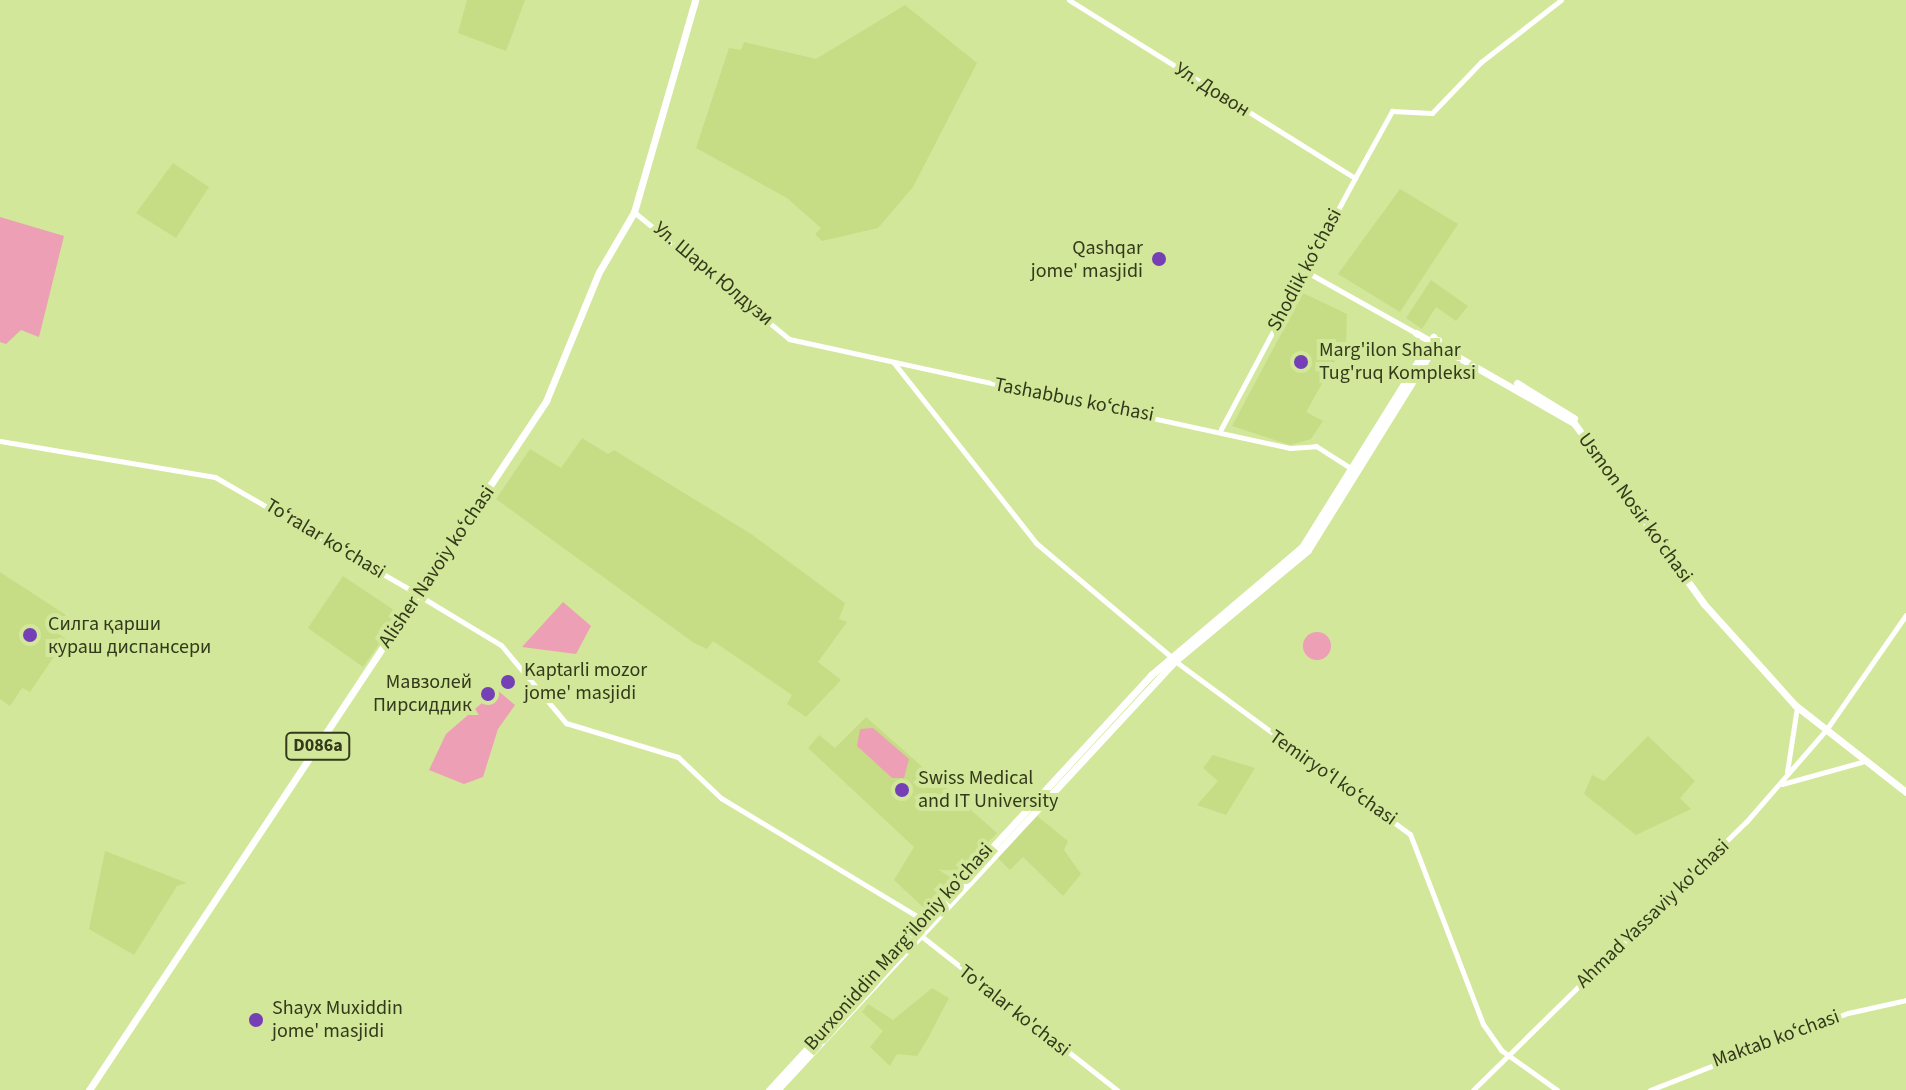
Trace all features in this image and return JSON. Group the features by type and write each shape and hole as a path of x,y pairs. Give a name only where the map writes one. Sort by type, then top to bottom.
{"main road":[{"name":"Alisher Navoiy koʻchasi","path":"89,1090 546,401 599,272 634,212 695,0"},
{"name":"Usmon Nosir ko‘chasi","path":"1416,333 1435,340 1556,410 1616,478 1709,609 1797,706 1862,762 1906,792"},
{"name":"Burxoniddin Marg’iloniy ko’chasi","path":"1173,658 1230,616 1308,550 1435,340"},
{"name":"Burxoniddin Marg’iloniy ko’chasi","path":"777,1090 926,922 1173,658 1302,547 1355,472"},
{"name":"Burxoniddin Marg’iloniy ko’chasi","path":"769,1090 917,932"}],"street":[{"name":"Ул. Довон","path":"1069,0 1355,178"},
{"name":"Shodlik koʻchasi","path":"1221,429 1392,111 1432,113 1481,62 1561,0"},
{"name":"Ул. Шарк Юлдузи","path":"634,212 789,339"},
{"name":"Usmon Nosir ko‘chasi","path":"1305,271 1416,333"},
{"name":"Tashabbus koʻchasi","path":"789,339 1221,429 1290,448 1316,446 1355,472"},
{"name":"Temiryoʻl koʻchasi","path":"894,362 1036,543 1173,658 1410,834 1480,1017 1508,1055 1557,1090"},
{"path":"905,376 909,366"},
{"name":"Toʻralar koʻchasi","path":"0,441 215,477 501,645 566,723 678,757 714,793 926,922"},
{"name":"Ahmad Yassaviy ko'chasi","path":"1473,1090 1781,784 1825,731 1906,615"},
{"path":"1781,784 1792,762 1797,706"},
{"path":"1781,784 1862,762"},
{"name":"To'ralar ko'chasi","path":"917,932 1117,1090"},
{"name":"Maktab koʻchasi","path":"1650,1090 1848,1013 1906,1000"}],"shaded area":[{"path":"467,0 525,0 506,51 458,33"},
{"path":"905,5 977,63 913,187 878,228 822,241 815,234 821,228 787,198 696,148 729,48 741,50 744,42 816,59"},
{"path":"173,163 209,187 176,238 136,213"},
{"path":"1400,189 1458,224 1400,312 1338,274"},
{"path":"0,217 64,236 39,337 21,330 6,344 0,342"},
{"path":"1431,280 1468,306 1456,321 1436,307 1422,329 1406,318"},
{"name":"Marg'ilon Shahar Tug'ruq Kompleksi","path":"1303,293 1347,314 1346,341 1306,412 1323,421 1311,439 1290,445 1232,426"},
{"path":"582,438 608,454 614,450 751,534 845,603 839,619 847,622 818,662 841,680 806,717 787,704 792,695 713,641 707,649 694,643 496,499 530,449 561,468"},
{"name":"Силга қарши кураш диспансери","path":"0,572 66,615 55,631 66,639 30,692 22,688 10,706 0,699"},
{"path":"343,576 400,614 363,667 308,628"},
{"path":"563,602 591,626 576,654 522,647"},
{"path":"1317,632 1327,636 1331,646 1327,656 1317,660 1307,656 1303,646 1307,636"},
{"path":"497,690 515,705 498,729 483,777 464,784 429,770 446,734"},
{"name":"Swiss Medical and IT University","path":"866,717 997,833 925,909 894,880 914,847 808,748 819,735 835,748"},
{"path":"873,728 909,759 904,778 892,778 857,746 860,729"},
{"path":"1648,736 1695,781 1680,798 1691,809 1636,835 1584,794 1592,775 1604,781"},
{"path":"1213,755 1255,768 1226,815 1197,805 1218,781 1203,768"},
{"path":"1037,816 1068,841 1064,850 1081,874 1063,896 1023,857 1010,870 997,857"},
{"path":"105,851 187,883 177,886 134,955 89,929"},
{"path":"932,988 949,998 927,1040 917,1056 897,1054 890,1066 870,1047 883,1031 862,1012 868,1004 893,1020"}],"place":[{"name":"Qashqar jome' masjidi","path":"1159,259"},
{"name":"Marg'ilon Shahar Tug'ruq Kompleksi","path":"1301,362"},
{"name":"Силга қарши кураш диспансери","path":"30,635"},
{"name":"Kaptarli mozor jome' masjidi","path":"508,682"},
{"name":"Мавзолей Пирсиддик","path":"488,694"},
{"name":"Swiss Medical and IT University","path":"902,790"},
{"name":"Shayx Muxiddin jome' masjidi","path":"256,1020"}]}
